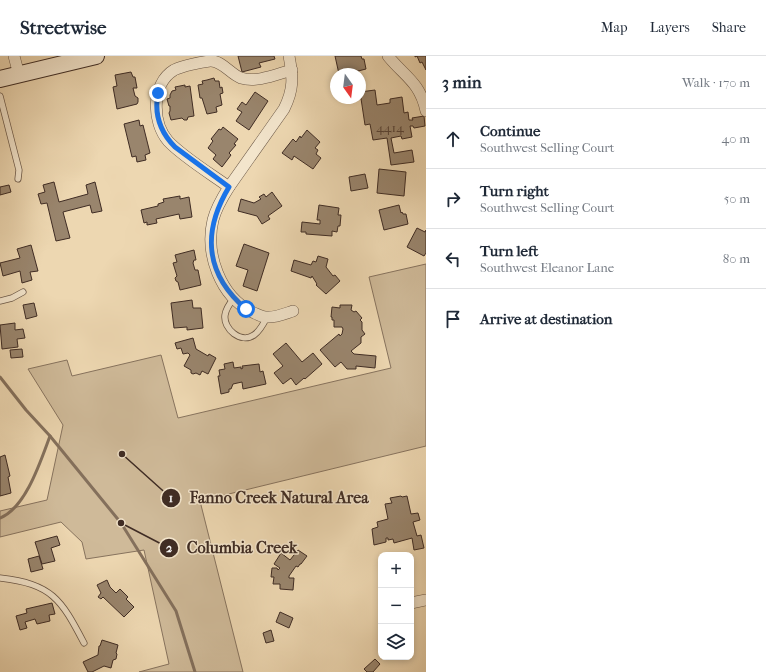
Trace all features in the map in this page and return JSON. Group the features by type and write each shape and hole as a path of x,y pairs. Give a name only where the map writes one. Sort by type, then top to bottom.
{"street":[{"path":"14,56 19,75"},
{"path":"0,79 96,56"},
{"path":"289,56 292,70 292,90 284,109 221,200 213,221 211,245 218,275 235,298 246,309 261,316 267,317 273,317 293,311"},
{"path":"388,56 416,86 426,111"},
{"path":"229,187 167,140 161,128 157,110 157,100 160,86 174,71 180,68 210,61 223,65 240,78 249,80 292,70"},
{"path":"414,602 426,600"}],"lane":[{"path":"0,96 19,170 18,179"},
{"path":"0,301 12,298 23,292"},
{"path":"235,298 228,306 225,314 225,321 233,334 241,337 252,337 258,332 267,317"},
{"path":"0,578 13,579 35,585 52,594 61,603 84,643"}],"shaded area":[{"path":"426,264 426,446 200,501 243,672 139,672 169,664 144,550 86,559 82,542 61,522 0,537 0,511 47,500 63,425 28,369 67,360 72,376 161,355 178,418 391,368 369,277"}],"building":[{"path":"238,56 274,56 275,59 259,63 261,67 242,72"},
{"path":"335,56 361,56 362,59 364,59 366,68 338,68"},
{"path":"417,56 426,56 426,70 422,62 420,63"},
{"path":"131,72 133,77 135,77 137,88 133,88 135,96 138,98 138,102 137,104 117,109 113,87 117,86 115,75"},
{"path":"214,78 215,81 219,81 220,88 222,87 223,93 220,94 222,105 216,107 217,112 207,114 202,98 200,98 198,85 203,84 202,81"},
{"path":"185,85 185,87 190,86 194,116 188,117 187,120 182,118 171,120 169,113 170,106 167,99 170,98 172,91 176,90 175,87"},
{"path":"375,90 377,105 390,103 390,99 402,97 404,113 408,112 409,120 424,116 425,126 414,128 413,126 410,126 412,137 402,139 401,136 391,138 394,153 412,150 414,162 391,165 387,138 373,140 370,124 365,125 362,104 366,104 366,91"},
{"path":"255,92 268,101 249,130 236,121 242,112 237,109 242,102 246,105"},
{"path":"139,120 140,126 143,125 150,153 145,155 146,160 137,162 136,156 132,157 124,124"},
{"path":"223,127 238,139 234,144 236,145 229,153 231,155 222,167 213,159 216,155 208,148 213,141 211,139 219,129 221,130"},
{"path":"307,130 320,142 315,148 318,150 316,154 321,158 313,169 294,156 292,160 282,153 293,139 296,142"},
{"path":"379,169 406,172 404,196 377,193"},
{"path":"365,174 368,188 351,191 349,177"},
{"path":"54,182 59,202 88,194 86,185 95,182 102,211 92,213 90,205 63,212 70,238 56,241 47,203 41,204 38,194 45,192 43,185"},
{"path":"9,185 11,192 0,195 0,187"},
{"path":"272,192 282,206 268,216 270,219 262,224 257,216 238,211 241,199 254,203 261,199 259,197 264,194 266,197"},
{"path":"180,196 180,199 189,197 192,217 180,219 179,214 156,219 157,223 147,225 147,222 144,223 141,210 158,206 158,204 164,202 163,199"},
{"path":"319,205 339,208 338,215 341,215 340,226 338,226 337,232 332,231 332,236 306,234 306,232 301,232 302,222 320,224 320,220 317,220"},
{"path":"399,205 401,213 406,214 408,224 384,230 379,210"},
{"path":"417,228 425,232 426,230 426,253 424,256 407,247"},
{"path":"244,244 269,253 257,291 243,286 248,270 236,266"},
{"path":"31,245 38,271 30,272 32,280 22,283 20,271 3,276 0,263 20,258 17,249"},
{"path":"194,250 196,260 194,260 193,263 195,270 198,270 201,285 180,290 178,282 175,278 177,276 173,263 177,262 175,255"},
{"path":"318,256 328,259 326,267 333,276 335,275 340,281 326,294 316,285 317,284 312,276 311,278 291,271 294,260 311,265 313,261 316,262"},
{"path":"192,300 193,308 201,308 203,328 187,330 187,327 174,328 171,303"},
{"path":"34,303 37,316 26,319 23,305"},
{"path":"340,305 352,305 351,310 354,312 356,311 362,318 360,320 362,322 362,330 365,334 361,337 361,343 351,351 354,354 376,356 375,368 356,366 356,369 347,369 341,362 335,367 320,350 339,334 340,336 342,334 342,327 334,327 334,320 332,320 331,317 332,307 340,308"},
{"path":"15,323 15,330 23,329 25,338 17,339 18,347 2,349 0,325"},
{"path":"193,338 196,349 208,356 209,354 216,358 208,374 202,371 200,375 196,373 193,374 191,373 191,370 184,366 190,355 188,353 183,354 181,348 177,349 175,343"},
{"path":"286,343 302,362 313,353 322,364 296,385 291,378 283,384 274,373 283,366 273,354"},
{"path":"22,349 23,357 11,358 10,350"},
{"path":"233,362 234,368 241,367 241,369 243,368 242,366 259,364 260,372 263,371 266,384 243,389 242,382 233,384 231,389 229,389 229,392 221,394 218,376 220,376 219,370 225,369 224,364"},
{"path":"5,455 10,476 8,477 11,493 0,496 0,457"},
{"path":"407,496 411,514 418,513 420,520 413,522 417,536 421,535 424,548 414,550 412,538 394,543 393,539 388,540 388,538 386,538 386,542 374,545 372,529 378,527 377,522 388,519 385,504 392,503 390,498"},
{"path":"57,536 60,545 51,548 55,561 42,564 35,542"},
{"path":"298,550 307,556 298,567 296,566 289,576 289,578 294,578 293,590 280,589 280,584 273,584 274,577 271,577 272,568 277,568 278,570 280,568 274,564 281,553 290,560"},
{"path":"39,556 43,569 31,572 28,559"},
{"path":"107,580 110,587 116,593 120,589 128,597 126,599 134,607 124,617 103,597 101,599 98,597 101,593 97,585"},
{"path":"52,603 55,614 49,615 50,621 37,624 35,619 25,622 27,628 20,630 16,616 27,613 26,609"},
{"path":"280,612 293,618 289,628 276,622"},
{"path":"271,630 274,641 266,643 263,633"},
{"path":"102,640 118,645 116,659 113,660 111,668 104,666 92,672 88,672 83,662 98,655 99,646"},
{"path":"375,659 380,664 373,672 367,672 364,669"}],"waterway":[{"path":"0,377 121,523 176,611 195,672"},
{"path":"0,518 9,513 25,494 37,470 50,436"}],"place":[{"name":"Fanno Creek Natural Area","path":"122,454"},
{"name":"Columbia Creek","path":"121,523"}],"route":[{"path":"158,93 158,118 167,140 229,187 216,210 213,221 211,245 212,254 218,275 231,294 246,309"}]}
